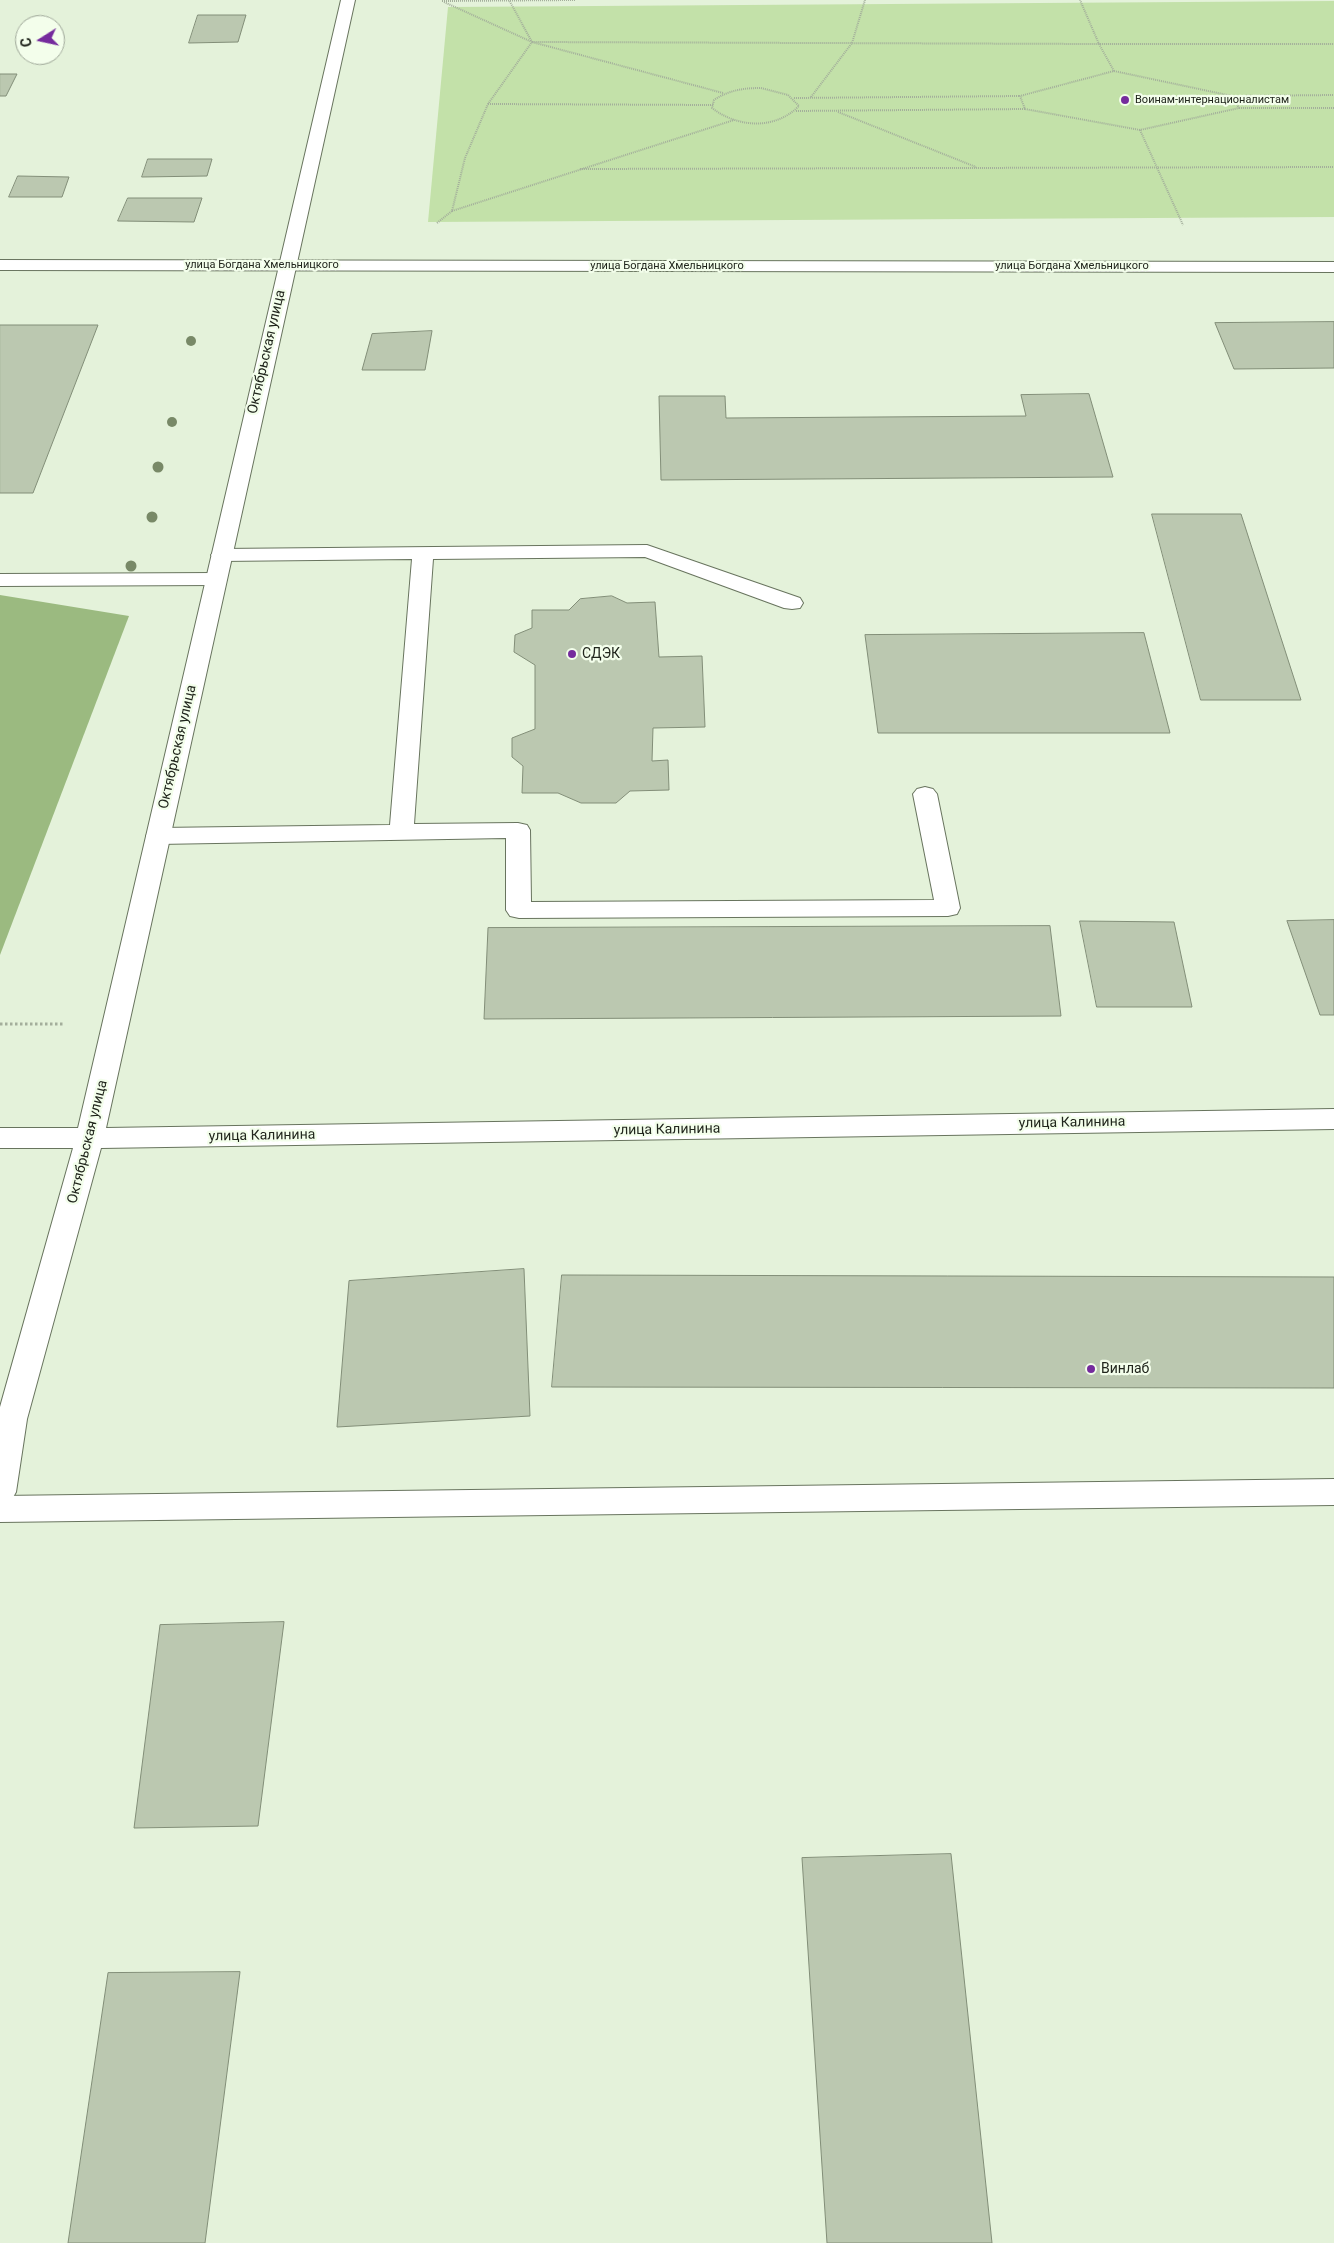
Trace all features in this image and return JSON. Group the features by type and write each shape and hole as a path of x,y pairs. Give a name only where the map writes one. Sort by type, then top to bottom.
{"main road":[{"name":"Октябрьская улица","path":"0,1492 12,1419 90,1138 286,265 348,0"},
{"name":"улица Богдана Хмельницкого","path":"0,265 1334,267"},
{"path":"222,555 647,550 792,603"},
{"path":"401,832 422,553"},
{"path":"0,580 216,579"},
{"path":"158,836 518,830 519,910 948,908 925,794"},
{"name":"улица Калинина","path":"0,1138 1334,1119"},
{"path":"0,1508 1334,1492"}],"path":[{"path":"509,0 532,42"},
{"path":"575,0 442,1 532,42 723,93"},
{"path":"811,98 852,43 865,0"},
{"path":"1080,0 1099,44 1114,71"},
{"path":"532,42 1334,44"},
{"path":"452,211 465,158 488,104 532,42"},
{"path":"794,98 799,106 796,111 793,115 777,121 756,123 734,120 720,115 712,108 714,100 723,93 741,88 781,91 794,98 1020,96 1114,71 1232,96 1334,95"},
{"path":"1020,96 1025,109"},
{"path":"1232,96 1239,108"},
{"path":"488,104 713,105"},
{"path":"796,111 1025,109 1140,130 1239,108 1334,108"},
{"path":"835,110 979,168"},
{"path":"437,223 452,211 734,120"},
{"path":"1140,130 1186,231"},
{"path":"580,169 1334,166"},
{"path":"0,1024 116,1024"}],"green space":[{"path":"1334,1 1334,217 428,222 448,7"},
{"path":"0,595 129,616 0,955"}],"building":[{"path":"198,15 246,15 238,42 189,43"},
{"path":"0,74 17,74 6,96 0,96"},
{"path":"148,159 212,159 207,176 142,177"},
{"path":"18,176 69,177 62,197 9,197"},
{"path":"128,198 202,198 194,222 118,221"},
{"path":"1334,322 1334,368 1234,369 1215,323"},
{"path":"0,325 98,325 33,493 0,493"},
{"path":"432,331 425,370 362,370 372,334"},
{"path":"1089,394 1113,477 661,480 659,396 725,396 726,418 1026,416 1021,395"},
{"path":"1152,514 1241,514 1301,700 1201,700"},
{"path":"612,596 627,603 655,602 659,657 702,656 705,727 653,728 652,761 668,760 669,790 630,791 616,803 581,803 558,793 522,793 523,766 512,757 512,738 535,729 535,665 514,652 515,635 532,628 532,610 569,610 580,599"},
{"path":"1144,633 1170,733 878,733 865,635"},
{"path":"1334,920 1334,1015 1320,1015 1287,921"},
{"path":"1080,921 1174,922 1192,1007 1097,1007"},
{"path":"1050,926 1061,1016 484,1019 488,928"},
{"path":"524,1269 530,1416 337,1427 349,1281"},
{"path":"562,1275 1334,1277 1334,1388 552,1387"},
{"path":"284,1622 258,1826 134,1828 160,1625"},
{"path":"951,1854 992,2243 827,2243 802,1858"},
{"path":"240,1972 205,2243 68,2243 108,1973"}],"place":[{"name":"Воинам-интернационалистам","path":"1125,100"},
{"name":"СДЭК","path":"572,654"},
{"name":"Винлаб","path":"1091,1369"}]}
